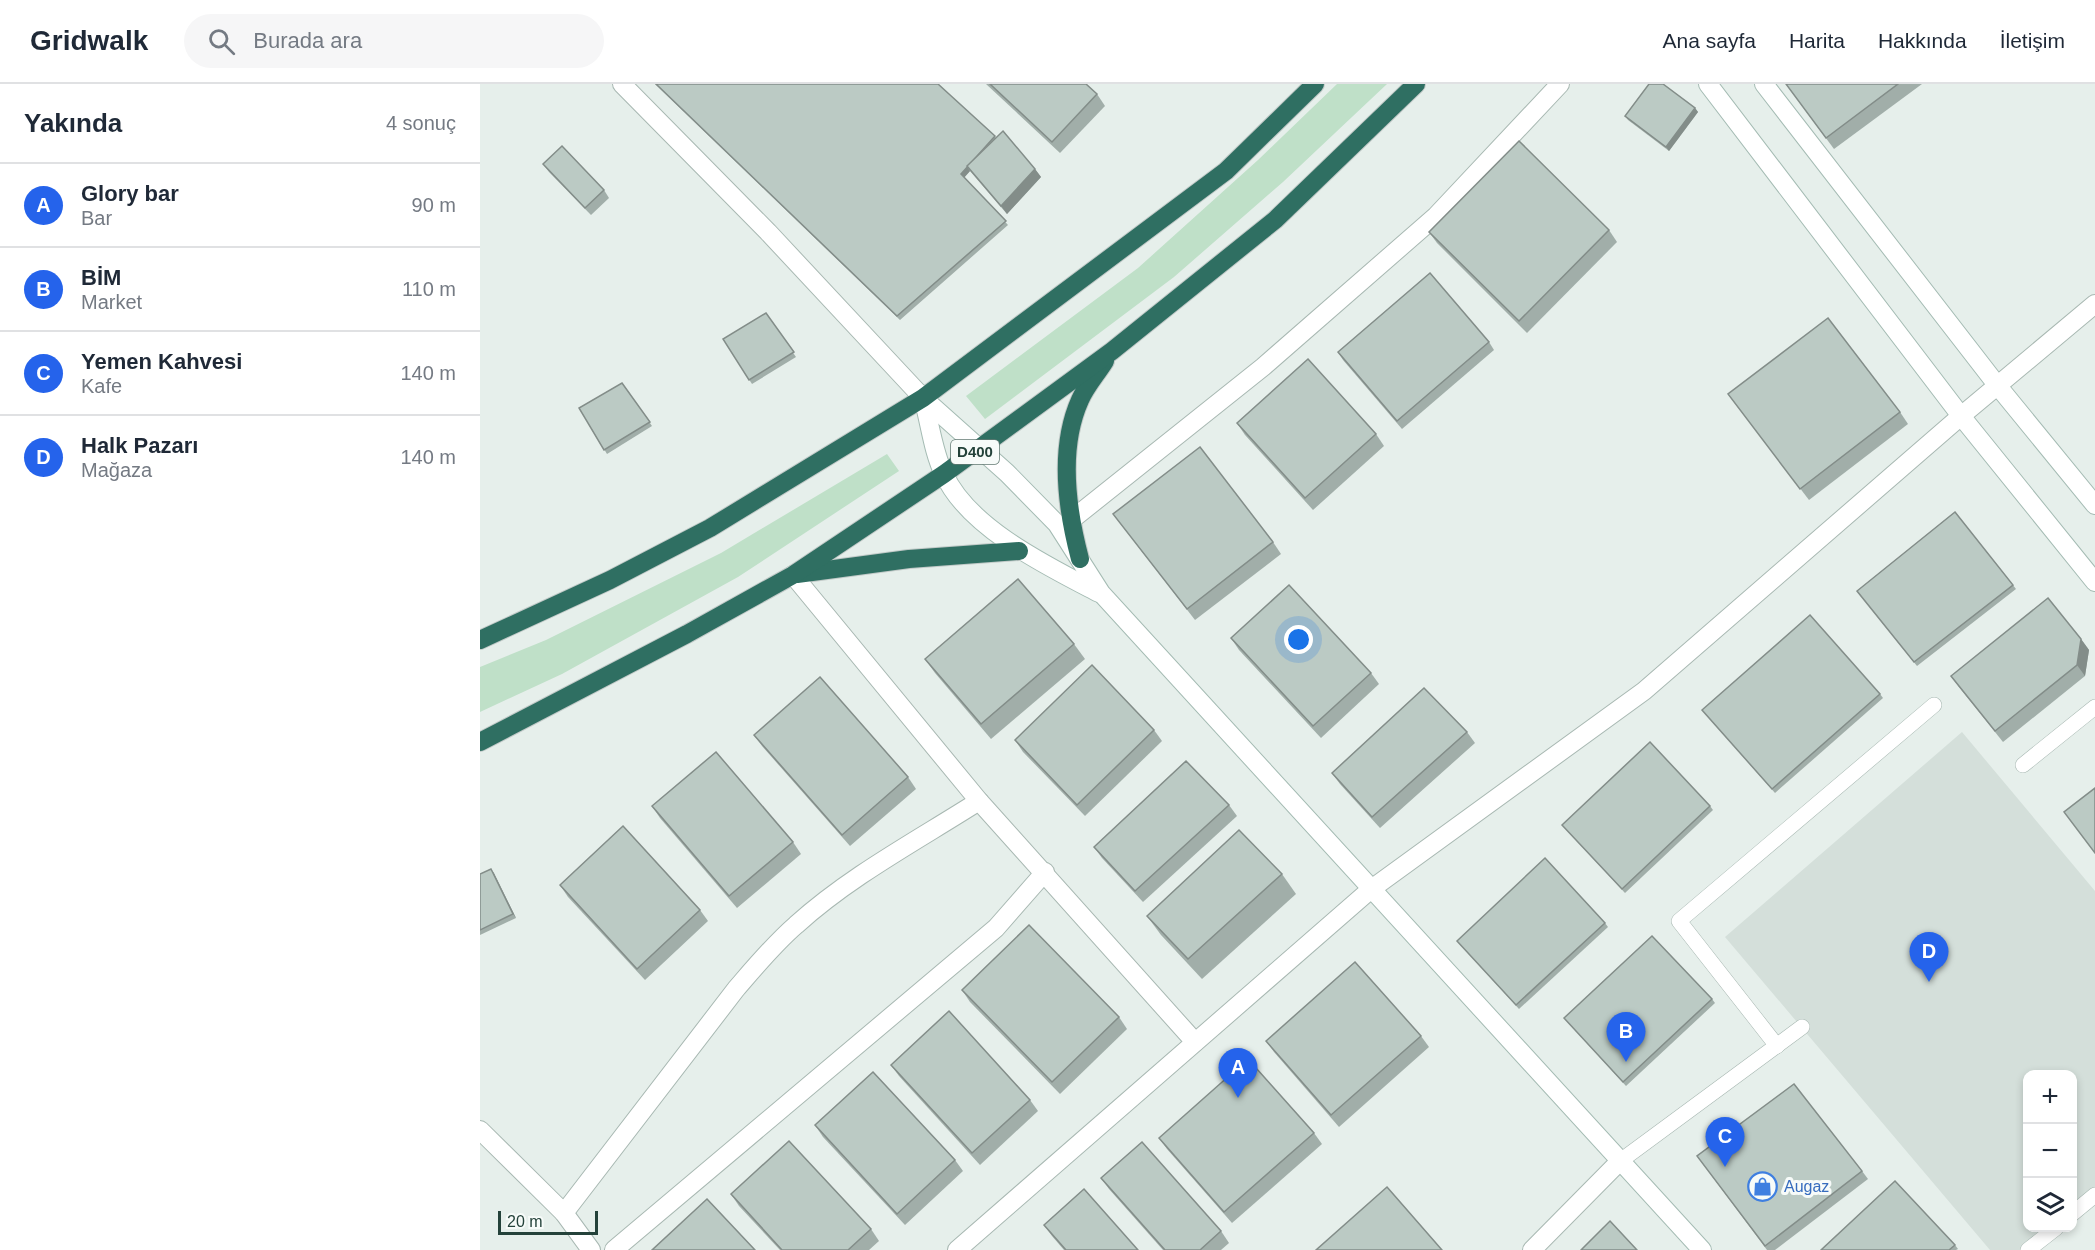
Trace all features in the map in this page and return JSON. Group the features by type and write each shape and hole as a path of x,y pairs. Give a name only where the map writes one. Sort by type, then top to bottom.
{"highway":[{"path":"480,640 610,580 710,528 923,398 1227,171 1315,84"},
{"name":"D400","path":"480,742 676,640 793,575 944,474 1112,351 1275,220 1416,84"},
{"path":"1080,559 1070,521 1068,468 1070,435 1080,400 1112,351"},
{"path":"793,575 909,559 1019,551"}],"street":[{"path":"622,84 768,232 923,398 1007,473 1057,524 1101,593 1370,890 1702,1250"},
{"path":"1070,521 1263,367 1436,216 1560,84"},
{"path":"1708,84 1961,416 2095,582"},
{"path":"1764,84 1997,385 2095,505"},
{"path":"957,1250 1370,890 1644,691 1997,385 2095,304"},
{"path":"923,398 944,474 963,503 1019,551 1101,593"},
{"path":"793,575 980,801 1195,1042"},
{"path":"564,1212 736,988 765,955 796,925 847,885 980,801"},
{"path":"614,1250 996,928 1045,872"},
{"path":"480,1130 564,1212 591,1250"},
{"path":"1532,1250 1619,1162"}],"lane":[{"path":"1777,1046 1679,921 1934,705"},
{"path":"2023,765 2095,707"},
{"path":"1619,1162 1802,1027"},
{"path":"2077,1211 2095,1195"},
{"path":"2028,1250 2050,1232"}],"shaded area":[{"path":"1962,732 2095,891 2095,1188 2077,1204 2077,1070 2023,1070 2023,1232 2043,1232 2022,1250 1990,1250 1725,937"}],"green space":[{"path":"1337,84 1387,84 1283,182 1174,277 985,419 966,396 1138,268 1258,160"},
{"path":"887,454 899,471 738,577 562,674 480,712 480,667 546,640 721,553"}],"building":[{"path":"656,84 938,84 995,136 961,174 1006,221 897,316"},
{"path":"990,84 1086,84 1097,94 1052,142"},
{"path":"1649,84 1663,84 1695,108 1666,147 1625,116"},
{"path":"1786,84 1898,84 1826,138"},
{"path":"1003,131 1035,169 1001,206 967,166"},
{"path":"1519,141 1609,230 1519,321 1429,232"},
{"path":"562,146 604,190 585,208 543,164"},
{"path":"1430,273 1489,342 1397,421 1338,352"},
{"path":"766,313 794,352 749,380 723,339"},
{"path":"1828,318 1900,412 1800,489 1728,394"},
{"path":"1308,359 1376,434 1305,498 1237,423"},
{"path":"622,383 650,422 604,450 579,408"},
{"path":"1200,447 1273,542 1187,609 1113,514"},
{"path":"1955,512 2013,585 1914,662 1857,591"},
{"path":"1018,579 1074,644 981,724 925,659"},
{"path":"1289,585 1371,673 1313,726 1231,638"},
{"path":"2048,598 2081,639 2077,665 1995,731 1951,676"},
{"path":"1810,615 1880,694 1772,789 1702,710"},
{"path":"1092,665 1154,730 1077,805 1015,740"},
{"path":"820,677 908,777 842,835 754,735"},
{"path":"1424,688 1467,732 1372,817 1332,773"},
{"path":"1650,742 1710,806 1622,889 1562,825"},
{"path":"716,752 793,842 729,896 652,806"},
{"path":"1186,761 1229,805 1135,891 1094,847"},
{"path":"2095,788 2095,853 2064,812"},
{"path":"623,826 700,910 637,969 560,885"},
{"path":"1239,830 1282,874 1188,959 1147,916"},
{"path":"1545,858 1605,923 1516,1005 1457,941"},
{"path":"491,869 513,914 480,930 480,874"},
{"path":"1029,925 1119,1017 1052,1082 962,990"},
{"path":"1652,936 1712,999 1623,1082 1564,1018"},
{"path":"1355,962 1421,1036 1331,1115 1266,1041"},
{"path":"949,1011 1030,1100 972,1153 891,1065"},
{"path":"1248,1059 1314,1133 1224,1212 1159,1138"},
{"path":"873,1072 955,1160 897,1214 815,1125"},
{"path":"1794,1084 1862,1171 1765,1246 1697,1156"},
{"path":"789,1141 871,1229 848,1250 782,1250 731,1194"},
{"path":"1142,1142 1221,1231 1200,1250 1165,1250 1101,1178"},
{"path":"1895,1181 1955,1245 1949,1250 1821,1250"},
{"path":"1387,1187 1442,1250 1316,1250"},
{"path":"1084,1189 1138,1250 1066,1250 1044,1225"},
{"path":"707,1199 755,1250 652,1250"},
{"path":"1610,1221 1637,1250 1581,1250"}],"place":[{"name":"Halk Pazarı","path":"1929,982"},
{"name":"BİM","path":"1626,1062"},
{"name":"Glory bar","path":"1238,1098"},
{"name":"Yemen Kahvesi","path":"1725,1167"},
{"name":"Augaz","path":"1763,1186"}]}
